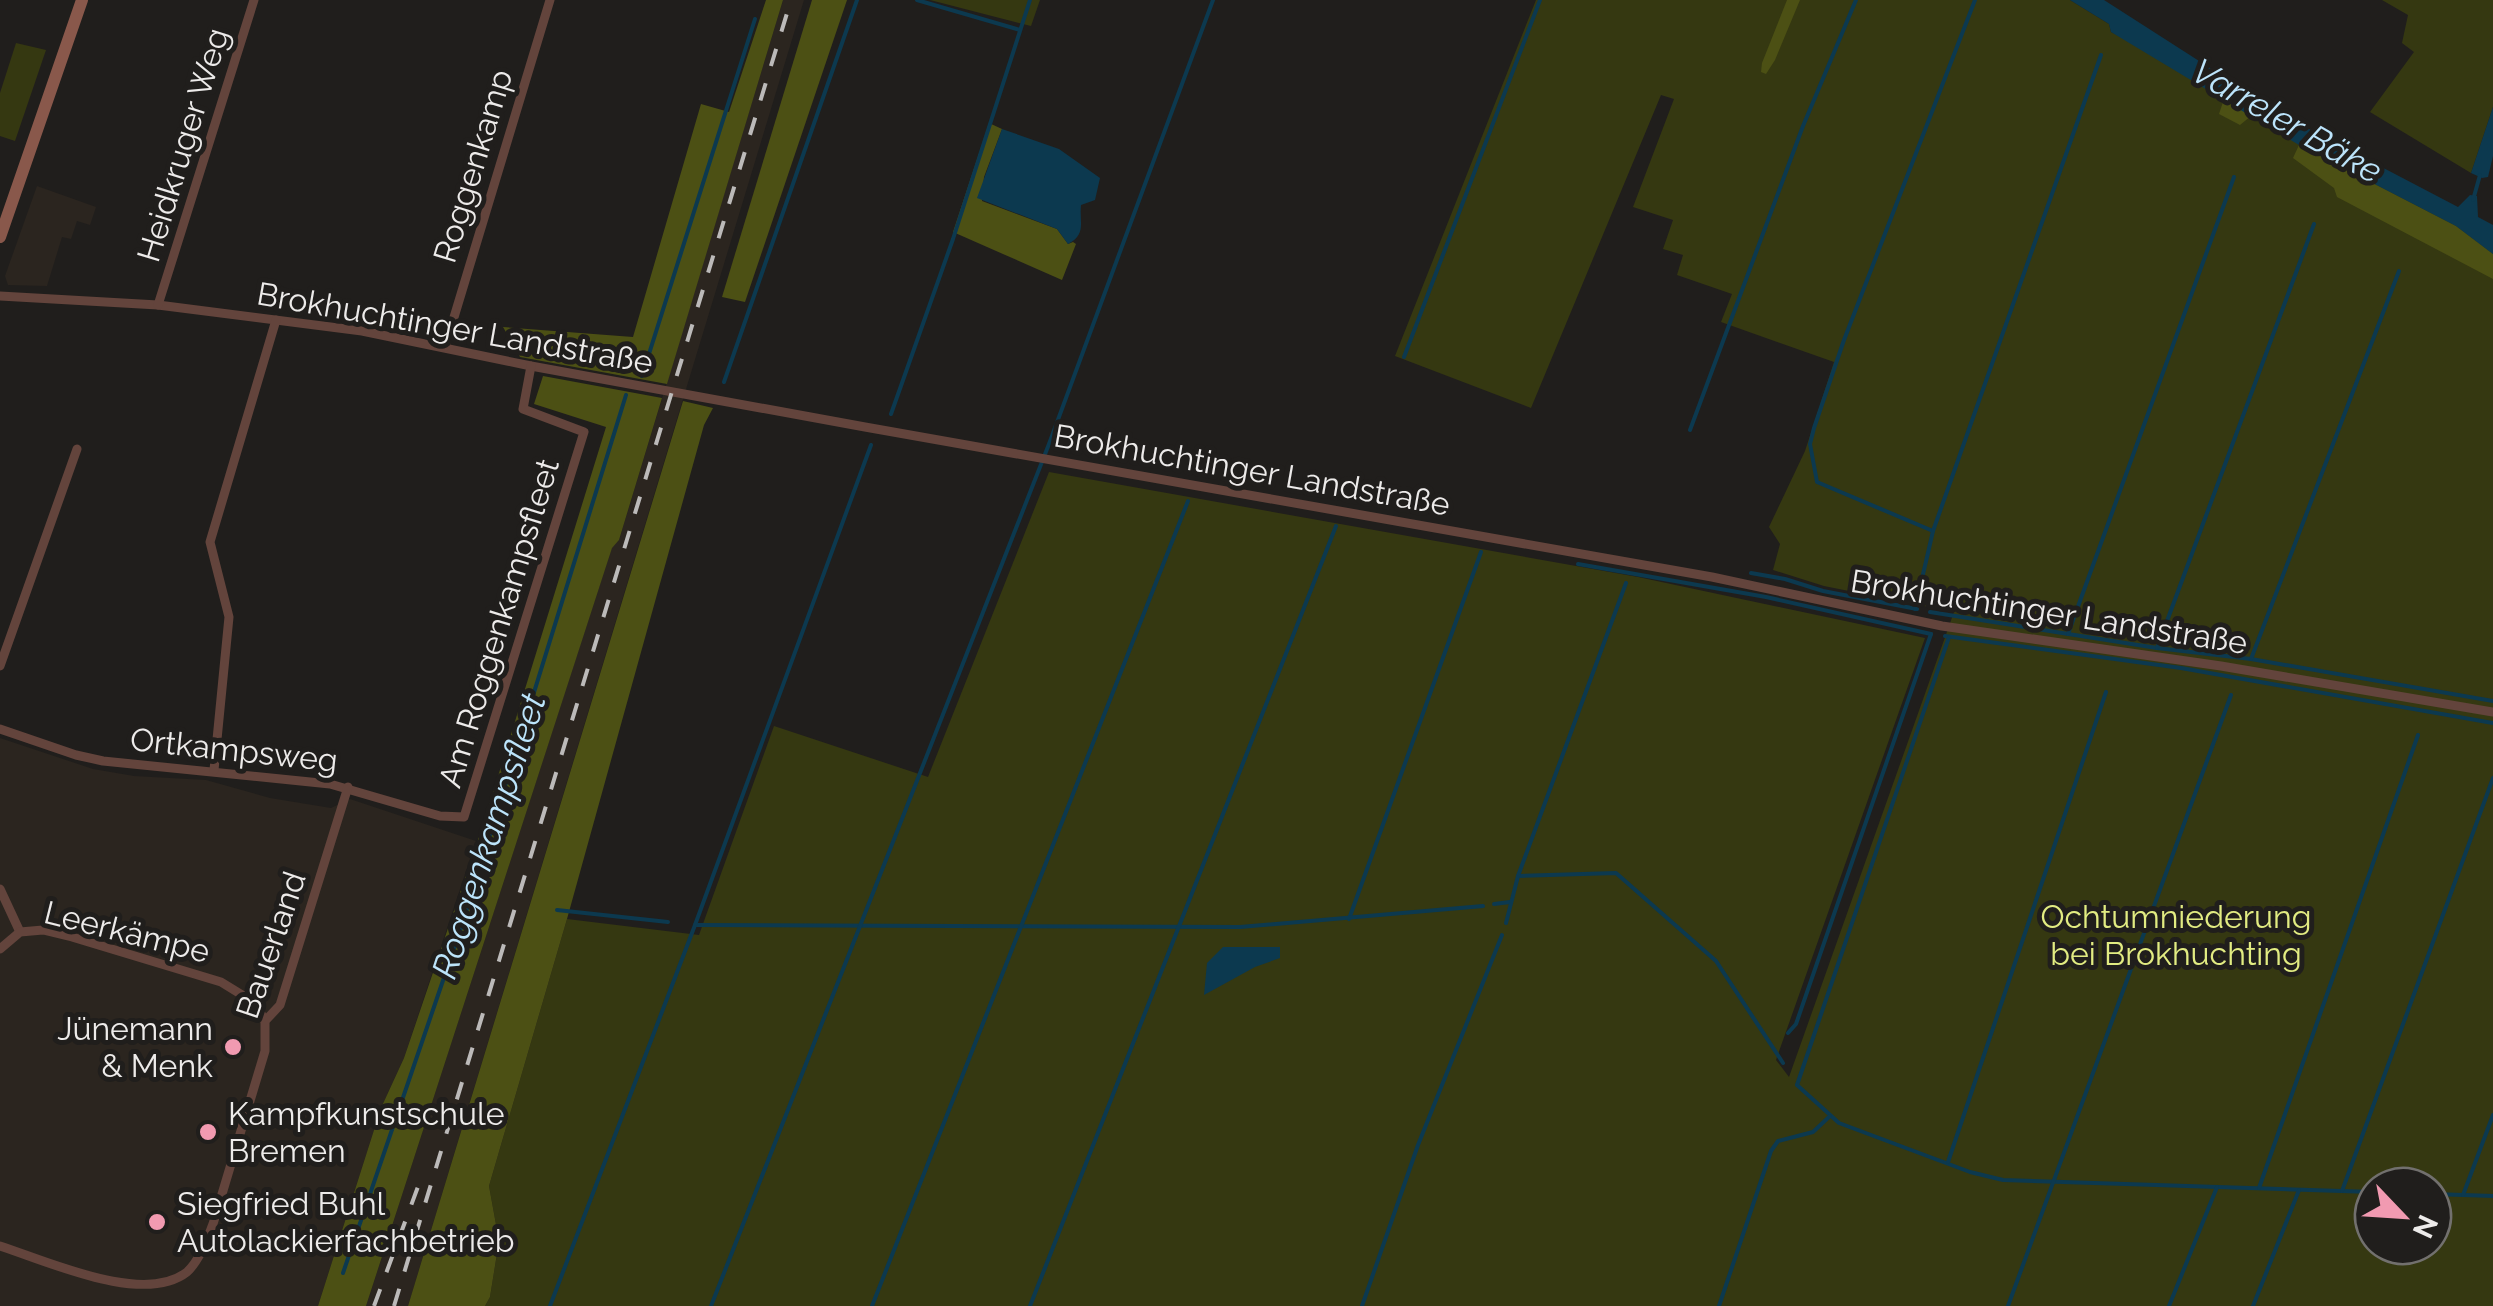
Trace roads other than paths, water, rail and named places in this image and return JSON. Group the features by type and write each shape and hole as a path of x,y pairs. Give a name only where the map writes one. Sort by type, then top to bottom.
{"main road":[{"path":"0,237 82,0"}],"street":[{"name":"Heidkruger Weg","path":"158,306 254,0"},
{"name":"Roggenkamp","path":"445,347 550,0"},
{"name":"Brokhuchtinger Landstraße","path":"0,296 158,306 362,331 530,366 1712,577 1942,626 2221,666 2493,712"},
{"path":"214,770 229,617 210,542 276,320"},
{"name":"Am Roggenkampsfleet","path":"464,818 584,432 522,409 530,366"},
{"path":"0,666 77,449"},
{"name":"Ortkampsweg","path":"0,729 103,761 348,787 440,816 464,818"},
{"name":"Bauerland","path":"0,1246 122,1285 154,1286 186,1272 205,1245 213,1224 265,1051 265,1021 280,1005 348,787"},
{"name":"Leerkämpe","path":"0,890 20,932"},
{"name":"Leerkämpe","path":"0,949 20,932 42,930 72,937 222,982 255,1003 265,1021"}],"water":[{"name":"Varreler Bäke","path":"2070,0 2104,0 2288,118 2458,207 2470,195 2477,196 2478,217 2493,225 2493,254 2456,226 2299,145 2111,32 2109,24"},
{"path":"2493,107 2493,156 2488,177 2482,178 2471,173"},
{"path":"1002,129 1059,149 1100,178 1095,200 1081,205 1080,232 1068,244 1057,229 977,198"},
{"path":"1223,947 1280,947 1280,958 1204,995 1207,963"}],"waterway":[{"path":"724,382 857,0"},
{"path":"917,0 1020,30"},
{"path":"891,414 953,239 1030,0"},
{"path":"711,1306 1049,444 1213,0"},
{"path":"1404,357 1540,0"},
{"path":"1690,430 1803,126 1856,0"},
{"path":"1933,531 1817,482 1810,444 1844,340 1975,0"},
{"name":"Roggenkampsfleet","path":"642,376 755,19"},
{"path":"1915,609 1933,531 2101,55"},
{"path":"2473,200 2480,175"},
{"path":"2068,634 2234,177"},
{"path":"2157,648 2314,224"},
{"path":"2251,659 2399,271"},
{"name":"Roggenkampsfleet","path":"343,1273 462,925 626,395"},
{"path":"550,1306 871,445"},
{"path":"872,1306 1188,501"},
{"path":"1030,1306 1336,526"},
{"path":"1349,919 1481,552"},
{"path":"1578,564 1766,597 1931,634"},
{"path":"1751,573 1917,609"},
{"path":"1506,923 1518,876 1626,583"},
{"path":"1930,612 2251,659 2493,701"},
{"path":"1788,1033 1796,1024 1931,634"},
{"path":"1945,636 2181,668 2493,723"},
{"path":"1949,637 1797,1085 1839,1123 1970,1172 2003,1180 2353,1191"},
{"path":"1948,1162 2106,692"},
{"path":"2008,1306 2231,695"},
{"path":"2259,1188 2418,735"},
{"path":"2342,1191 2493,778"},
{"path":"1518,876 1616,873 1716,961 1783,1063"},
{"path":"1494,904 1510,902"},
{"path":"695,925 1240,927 1483,906"},
{"path":"557,910 668,922"},
{"path":"1362,1306 1418,1145 1502,935"},
{"path":"2463,1195 2493,1115"},
{"path":"1719,1306 1771,1151 1778,1141 1813,1132 1830,1116"},
{"path":"2169,1306 2217,1187"},
{"path":"2253,1306 2299,1190"},
{"path":"2453,1195 2493,1196"}],"railway":[{"path":"394,1306 791,0"},
{"path":"374,1306 419,1184"}],"place":[{"name":"Jünemann & Menk","path":"233,1047"},
{"name":"Kampfkunstschule Bremen","path":"208,1132"},
{"name":"Siegfried Buhl Autolackierfachbetrieb","path":"157,1222"}],"park label":[{"name":"Ochtumniederung bei Brokhuchting","path":"2176,936"}]}
